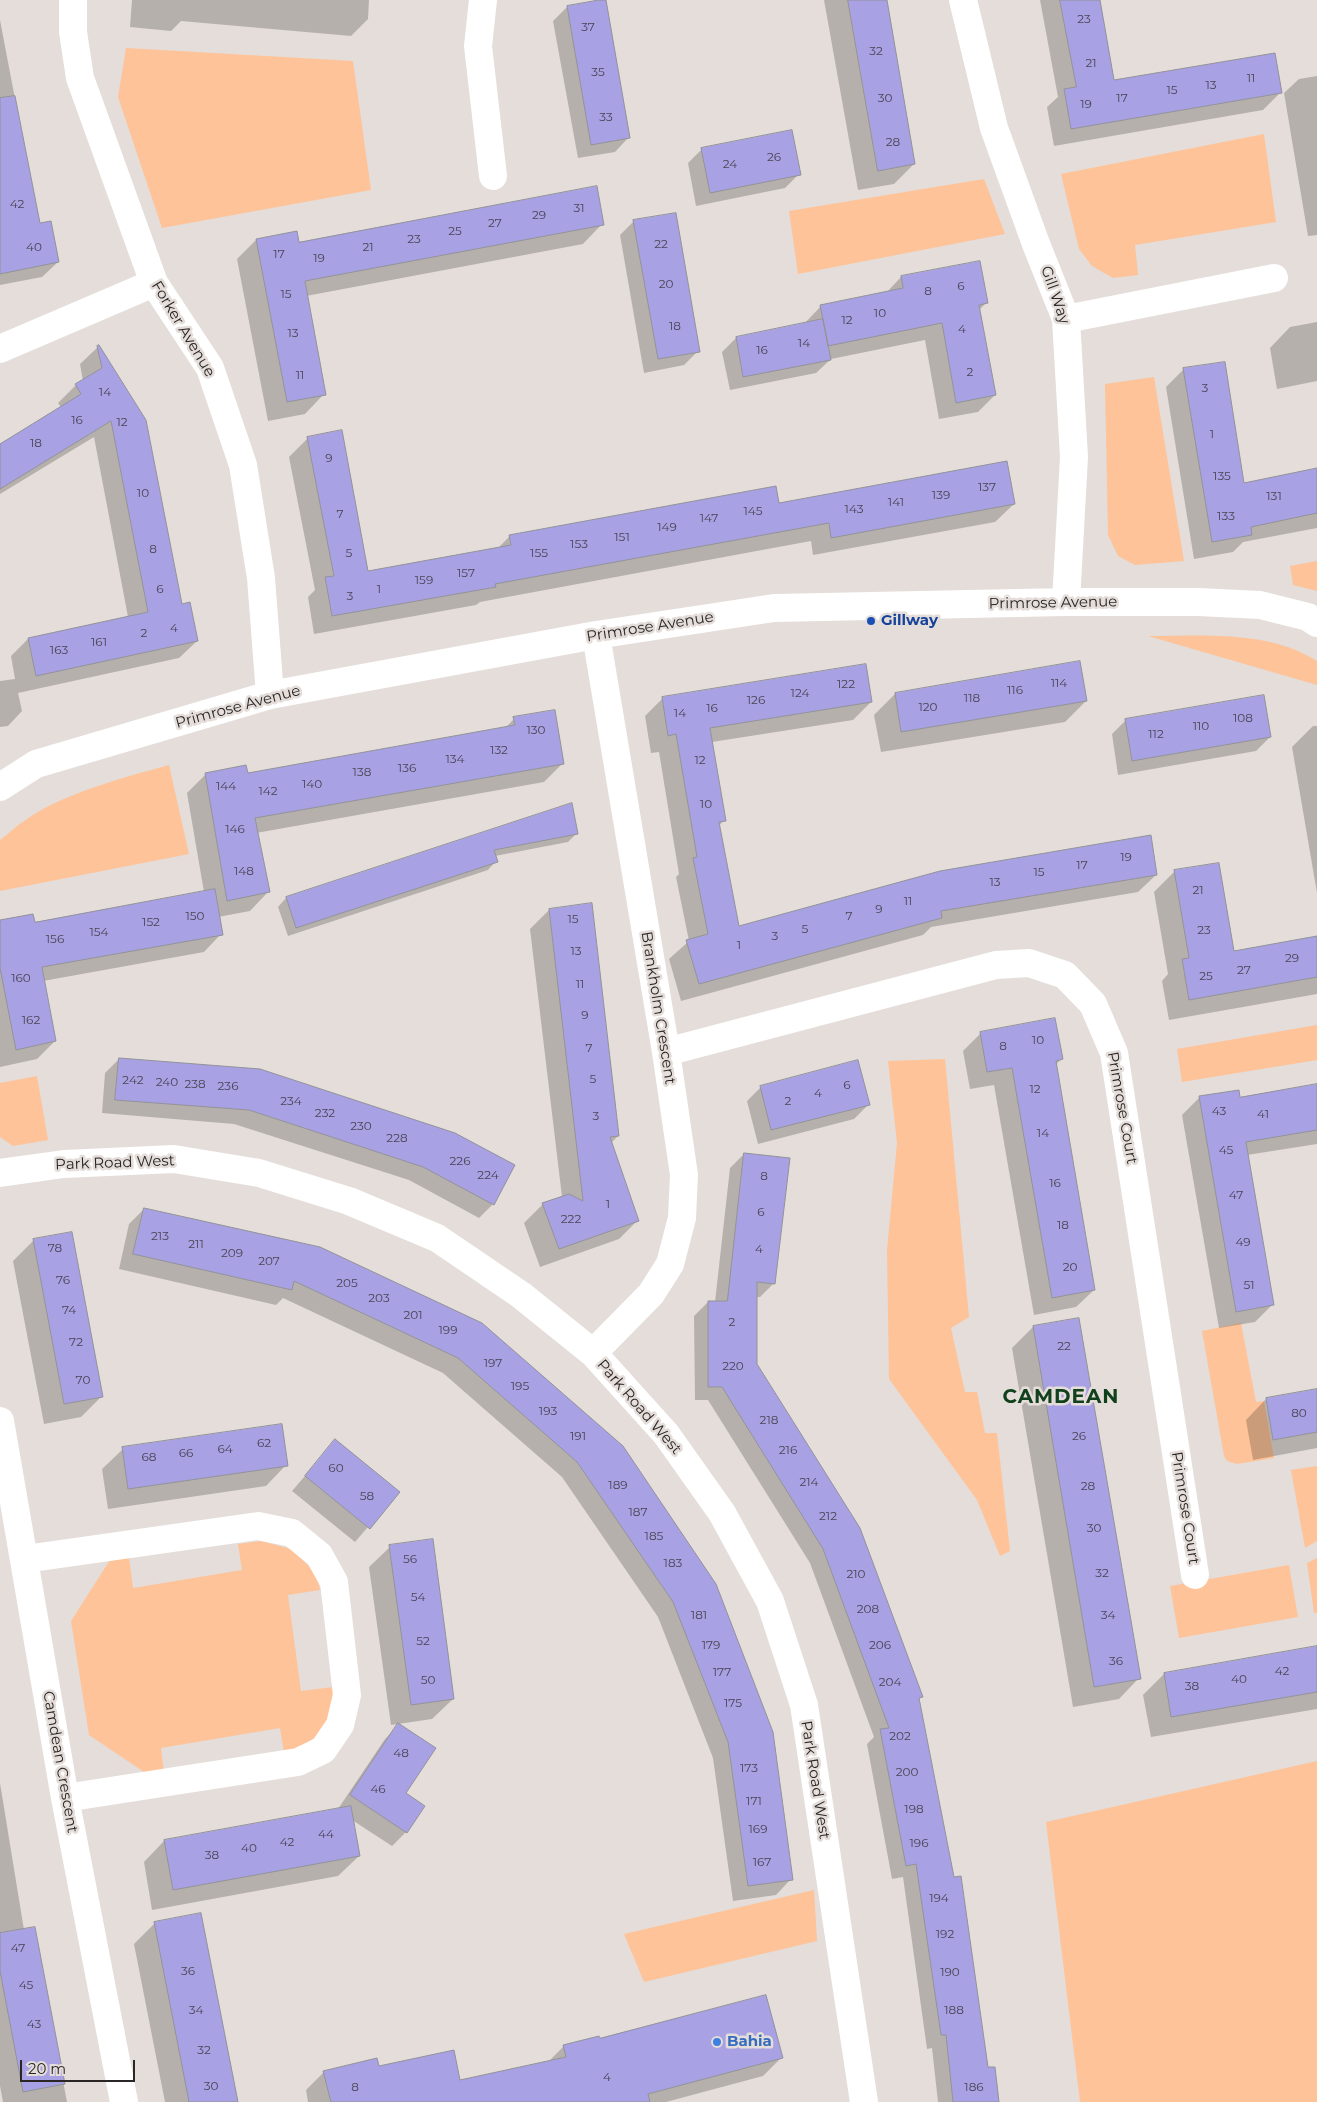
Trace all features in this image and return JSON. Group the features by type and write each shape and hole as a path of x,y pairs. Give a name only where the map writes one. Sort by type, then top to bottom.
{"street":[{"name":"Forker Avenue","path":"73,0 73,32 80,78 154,283 210,368 243,465 261,578 270,695"},
{"path":"482,0 478,46 493,176"},
{"name":"Gill Way","path":"964,0 994,128 1036,244 1066,319 1074,457 1066,602"},
{"path":"1066,319 1274,278"},
{"path":"0,349 154,283"},
{"name":"Primrose Avenue","path":"0,787 36,764 270,695 596,635 774,608 1066,602 1198,602 1260,606 1308,617 1317,623"},
{"name":"Brankholm Crescent","path":"593,1353 651,1294 670,1264 682,1218 684,1175 666,1052 596,635"},
{"name":"Primrose Court","path":"666,1052 996,965 1029,963 1065,975 1093,1004 1114,1053 1196,1575"},
{"name":"Park Road West","path":"0,1173 64,1164 174,1159 259,1173 349,1200 437,1238 521,1295 593,1353 672,1442 722,1513 770,1601 804,1705 864,2102"},
{"name":"Camdean Crescent","path":"0,1421 65,1798 124,2102"},
{"path":"25,1559 258,1526 292,1533 319,1555 334,1582 347,1696 340,1725 323,1750 298,1762 65,1798"}],"shaded area":[{"path":"126,48 353,61 371,190 162,228 118,97"},
{"path":"1264,134 1276,222 1135,245 1138,275 1113,278 1092,266 1079,249 1061,174"},
{"path":"984,179 1005,234 798,274 789,211"},
{"path":"1154,377 1184,561 1135,565 1118,556 1108,535 1105,384"},
{"path":"1317,561 1317,591 1293,585 1290,566"},
{"path":"1148,636 1235,637 1257,639 1278,644 1298,651 1317,661 1317,685"},
{"path":"169,765 189,854 0,891 0,840 18,825 40,811 75,794"},
{"path":"1317,1025 1317,1060 1182,1082 1177,1049"},
{"path":"945,1059 969,1317 951,1328 965,1392 977,1392 985,1433 997,1433 1010,1551 1000,1556 977,1500 889,1379 887,1250 897,1143 888,1061"},
{"path":"37,1076 48,1140 13,1146 0,1137 0,1083"},
{"path":"1241,1323 1256,1402 1264,1401 1274,1458 1237,1464 1227,1461 1224,1456 1202,1331"},
{"path":"1317,1466 1317,1541 1305,1548 1291,1470"},
{"path":"261,1541 291,1549 316,1573 320,1590 288,1595 301,1691 333,1687 332,1713 318,1735 296,1751 284,1753 280,1728 161,1748 164,1773 150,1776 89,1735 71,1621 110,1560 129,1558 133,1588 242,1570 238,1544"},
{"path":"1317,1558 1317,1613 1314,1613 1307,1563"},
{"path":"1289,1565 1298,1617 1179,1638 1170,1586"},
{"path":"1317,1761 1317,2102 1080,2102 1046,1822"},
{"path":"814,1890 817,1941 644,1982 624,1934"}],"building":[{"path":"606,0 630,138 591,145 567,6"},
{"path":"848,0 887,0 915,164 878,171"},
{"path":"1060,0 1100,0 1114,80 1275,53 1282,93 1071,129 1064,89 1076,87"},
{"path":"15,96 40,223 51,221 59,262 0,274 0,98"},
{"path":"792,130 801,175 710,193 701,148"},
{"path":"597,186 604,225 305,281 326,395 287,402 256,239 297,231 299,242"},
{"path":"676,213 700,352 658,359 633,220"},
{"path":"980,261 988,303 979,305 996,395 956,403 942,323 828,346 820,305 903,288 901,276"},
{"path":"823,319 831,360 743,377 736,337"},
{"path":"99,345 146,420 182,604 190,602 198,641 36,676 28,638 148,612 111,421 0,489 0,444 81,394 75,384 102,368 97,346"},
{"path":"1225,362 1244,483 1317,468 1317,513 1251,527 1252,535 1212,542 1183,368"},
{"path":"342,430 368,571 511,545 509,535 776,486 779,503 1007,461 1015,504 831,538 829,523 495,584 496,587 332,616 325,577 334,576 307,437"},
{"path":"1080,661 1087,701 901,732 895,693"},
{"path":"866,664 872,702 710,728 726,821 719,822 739,926 940,871 1151,835 1157,875 941,911 942,918 699,984 686,940 708,934 693,858 697,857 676,734 668,736 662,697"},
{"path":"1264,695 1271,737 1132,761 1125,719"},
{"path":"555,710 564,764 255,818 270,892 227,901 205,773 246,765 248,773 515,725 513,717"},
{"path":"572,803 578,834 494,850 498,862 296,928 286,897"},
{"path":"1219,863 1234,951 1317,936 1317,977 1189,1000 1182,959 1189,958 1174,870"},
{"path":"215,889 223,935 42,967 56,1041 16,1050 0,968 0,920 33,914 35,922"},
{"path":"592,903 619,1136 610,1137 639,1221 559,1249 542,1203 569,1194 583,1201 549,909"},
{"path":"1055,1018 1063,1059 1056,1061 1095,1290 1052,1298 1012,1068 987,1072 980,1032"},
{"path":"119,1058 260,1069 455,1133 515,1165 494,1205 423,1167 249,1110 115,1100"},
{"path":"858,1060 870,1105 771,1130 760,1086"},
{"path":"1317,1084 1317,1130 1246,1142 1274,1305 1236,1312 1199,1096 1239,1090 1240,1097"},
{"path":"744,1153 790,1158 775,1284 757,1282 757,1364 860,1528 923,1697 919,1698 954,1877 961,1876 988,2067 995,2067 999,2102 953,2102 946,2035 941,2035 916,1864 906,1866 880,1729 889,1728 823,1549 722,1387 708,1387 708,1301 727,1301"},
{"path":"144,1208 320,1247 482,1323 623,1446 716,1584 773,1732 793,1880 748,1886 728,1742 673,1602 577,1462 458,1358 294,1281 292,1290 133,1254"},
{"path":"72,1232 103,1397 64,1404 33,1239"},
{"path":"1079,1318 1141,1679 1094,1687 1033,1326"},
{"path":"1317,1389 1317,1432 1273,1440 1266,1398"},
{"path":"282,1424 288,1466 128,1489 122,1447"},
{"path":"335,1439 400,1492 370,1529 305,1476"},
{"path":"433,1539 454,1699 411,1705 389,1545"},
{"path":"1317,1646 1317,1692 1171,1717 1164,1673"},
{"path":"398,1723 436,1748 406,1793 425,1806 407,1833 350,1795"},
{"path":"351,1806 360,1856 173,1890 164,1840"},
{"path":"201,1913 238,2102 189,2102 154,1922"},
{"path":"35,1927 65,2084 23,2092 0,1971 0,1933"},
{"path":"766,1995 783,2058 648,2094 650,2102 331,2102 323,2071 377,2058 379,2066 454,2050 460,2080 566,2057 563,2045 599,2036 600,2038"}],"place":[{"name":"Gillway","path":"871,621"},
{"name":"Bahia","path":"717,2042"}],"district":[{"name":"CAMDEAN","path":"1061,1397"}]}
